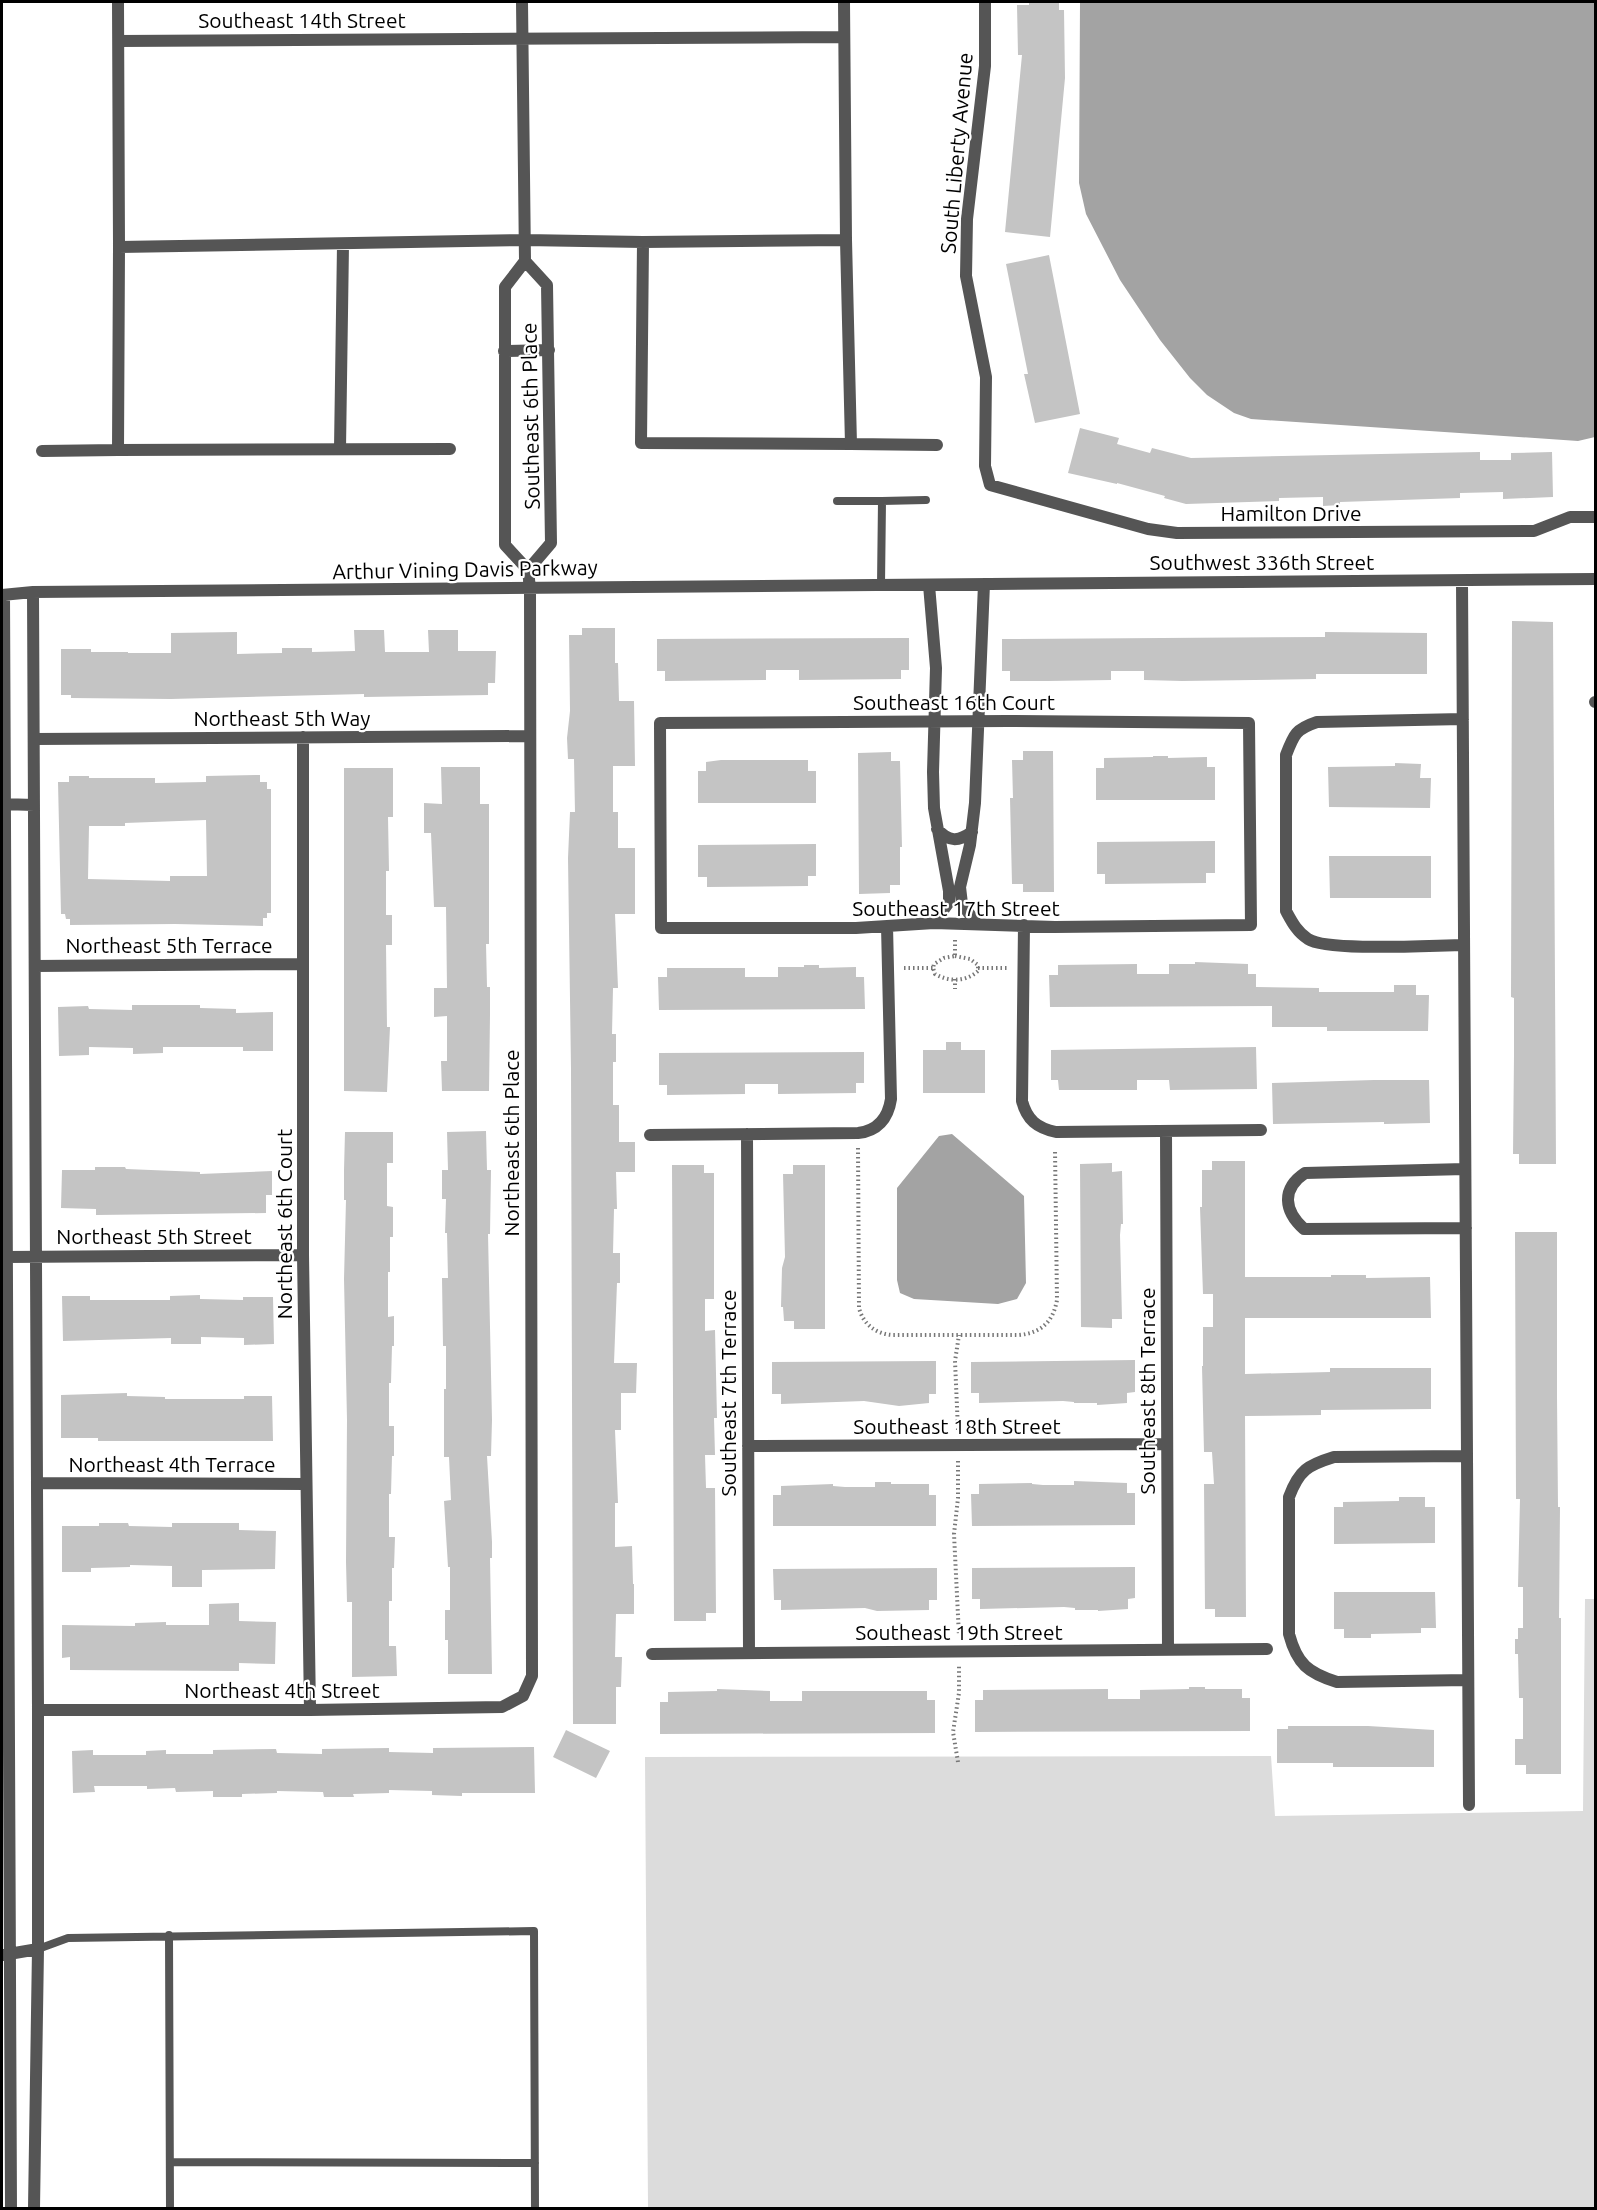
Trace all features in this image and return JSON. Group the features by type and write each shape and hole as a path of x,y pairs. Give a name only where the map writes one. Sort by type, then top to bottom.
{"street":[{"path":"118,2 118,450"},
{"path":"522,2 525,261"},
{"path":"844,2 851,444"},
{"name":"South Liberty Avenue","path":"985,2 985,66 967,219 966,276 986,377 985,466 990,485"},
{"name":"Southeast 14th Street","path":"119,41 844,37"},
{"path":"119,247 525,240 644,242 846,240"},
{"path":"644,242 641,443 937,445"},
{"path":"340,449 343,244"},
{"name":"Southeast 6th Place","path":"525,261 547,285 549,350 551,543 528,570 505,546 505,287 525,261"},
{"path":"504,351 549,350"},
{"path":"42,451 450,449"},
{"name":"Hamilton Drive","path":"990,485 1148,530 1177,533 1534,531 1570,518 1596,518"},
{"path":"528,570 530,589"},
{"name":"Southwest 336th Street","path":"928,585 1596,579"},
{"path":"1462,580 1469,1805"},
{"path":"976,923 962,904 960,896 975,803 984,584"},
{"path":"928,585 936,668 933,786 937,829 949,897 945,909 934,923"},
{"name":"Arthur Vining Davis Parkway","path":"3,595 33,592 928,585"},
{"name":"Northeast 6th Place","path":"523,1696 532,1676 530,589"},
{"path":"33,592 38,1710 38,1949 34,2208"},
{"path":"3,595 5,1625 9,1908 6,1954 10,2208"},
{"path":"1463,719 1317,722 1302,727 1292,740 1286,755 1286,911 1295,928 1310,941 1334,946 1464,945"},
{"name":"Southeast 16th Court","path":"661,928 660,723 978,721 1250,723 1251,925"},
{"name":"Northeast 5th Way","path":"34,739 530,736"},
{"name":"Northeast 6th Court","path":"303,737 303,1255 310,1710"},
{"path":"3,804 34,805"},
{"path":"937,829 944,837 951,840 964,838 972,832"},
{"name":"Southeast 17th Street","path":"661,928 887,926 934,923 1251,925"},
{"path":"1024,925 1022,1101 1031,1121 1039,1127 1056,1132 1261,1130"},
{"path":"650,1135 858,1133 868,1132 879,1126 887,1114 891,1099 887,926"},
{"name":"Northeast 5th Terrace","path":"35,966 303,964"},
{"name":"Southeast 8th Terrace","path":"1166,1132 1168,1650"},
{"name":"Southeast 7th Terrace","path":"747,1134 749,1653"},
{"path":"1465,1169 1305,1173 1296,1179 1288,1190 1288,1205 1294,1220 1304,1229 1466,1228"},
{"name":"Northeast 5th Street","path":"6,1257 303,1255"},
{"name":"Southeast 18th Street","path":"748,1446 1167,1444"},
{"path":"1467,1456 1334,1457 1318,1462 1305,1470 1296,1479 1289,1497 1289,1634 1293,1650 1302,1664 1316,1676 1337,1682 1468,1680"},
{"name":"Northeast 4th Terrace","path":"37,1483 306,1484"},
{"name":"Southeast 19th Street","path":"652,1654 1267,1649"},
{"name":"Northeast 4th Street","path":"38,1710 502,1707 523,1696"},
{"path":"6,1954 38,1949"}],"lane":[{"path":"837,501 926,500"},
{"path":"881,585 882,501"},
{"path":"38,1949 68,1938 534,1931 535,2208"},
{"path":"169,1935 170,2208"},
{"path":"170,2162 535,2163"}],"path":[{"path":"955,940 955,956"},
{"path":"933,968 936,962 955,956 973,960 978,968"},
{"path":"904,968 933,968"},
{"path":"933,968 938,976 955,980 972,976 978,968"},
{"path":"978,968 1007,968"},
{"path":"955,980 955,989"},
{"path":"858,1144 858,1300 862,1317 874,1329 887,1335 1031,1333 1043,1328 1054,1312 1057,1300 1055,1150"},
{"path":"958,1433 955,1361 959,1335"},
{"path":"958,1456 958,1498 954,1534 959,1640"},
{"path":"958,1762 953,1732 960,1693 959,1663"}],"shaded area":[{"path":"1080,2 1595,2 1595,437 1578,441 1251,419 1234,413 1207,395 1190,378 1160,340 1120,280 1086,214 1079,183"},
{"path":"952,1134 1024,1196 1026,1283 1017,1299 998,1304 914,1299 900,1293 897,1280 897,1188 939,1136"},
{"path":"1585,1599 1596,1599 1595,2208 648,2208 645,1757 1271,1756 1275,1816 1583,1811"}],"building":[{"path":"1029,2 1059,2 1059,10 1064,10 1065,78 1050,237 1005,232 1022,55 1018,55 1017,5 1029,5"},
{"path":"1049,255 1080,414 1035,423 1024,374 1028,374 1006,264"},
{"path":"1080,428 1119,438 1117,444 1150,453 1152,448 1191,458 1480,452 1480,460 1511,460 1511,453 1552,452 1553,497 1503,499 1503,492 1460,493 1460,498 1340,502 1340,505 1323,506 1323,497 1186,504 1117,483 1068,473"},
{"path":"1512,621 1553,622 1556,1164 1519,1164 1519,1154 1513,1154"},
{"path":"582,628 615,628 615,663 618,663 619,701 634,701 635,766 613,766 613,812 618,812 618,848 635,848 635,914 615,914 618,988 613,988 612,1034 616,1034 616,1062 613,1062 613,1105 619,1105 619,1142 635,1142 635,1172 616,1172 617,1209 614,1209 613,1253 620,1253 620,1283 617,1283 614,1363 637,1363 636,1393 621,1393 621,1430 615,1430 618,1503 615,1503 615,1547 632,1546 634,1584 634,1614 616,1614 615,1657 622,1657 621,1687 616,1687 616,1724 573,1724 568,858 570,812 575,812 574,759 568,759 567,738 570,711 569,635 582,635"},
{"path":"354,630 384,630 385,652 429,652 428,630 458,630 458,651 496,651 495,683 488,683 488,695 364,697 364,694 171,699 71,698 71,695 61,695 61,649 91,649 91,652 171,653 171,633 237,632 237,654 282,653 282,648 312,648 312,652 355,651"},
{"path":"1325,632 1427,633 1427,674 1316,674 1316,679 1182,681 1144,680 1144,671 1111,671 1111,680 1010,681 1010,671 1002,671 1002,639 1325,637"},
{"path":"909,638 909,670 901,670 901,679 799,680 799,670 766,670 766,680 665,681 665,671 657,671 657,639"},
{"path":"1023,751 1053,751 1054,892 1023,892 1023,884 1012,884 1010,798 1013,798 1012,760 1023,760"},
{"path":"891,752 891,761 900,761 902,847 900,847 900,885 890,885 890,893 859,894 858,753"},
{"path":"1207,757 1207,767 1215,767 1215,800 1096,800 1096,768 1104,768 1104,758"},
{"path":"808,760 808,771 816,771 816,803 698,803 698,771 706,771 706,762"},
{"path":"1395,763 1421,764 1420,778 1431,778 1430,808 1329,807 1328,767 1395,766"},
{"path":"441,767 480,767 480,804 489,804 489,944 486,944 487,987 490,987 489,1091 442,1091 441,1061 447,1061 447,1016 434,1017 434,988 447,988 446,907 434,907 431,833 424,833 424,803 442,804"},
{"path":"344,768 393,768 393,817 388,817 389,871 386,871 386,915 392,915 392,945 386,945 387,1027 390,1027 387,1092 344,1091"},
{"path":"260,775 260,782 267,782 267,789 271,789 271,913 267,913 267,918 263,918 263,926 70,925 70,919 66,919 65,914 61,914 58,782 69,782 69,776 89,776 89,778 155,778 155,783 206,782 206,776","holes":["206,820 207,876 170,876 170,881 88,879 89,826 125,826 125,823"]},
{"path":"1215,841 1215,873 1206,873 1206,883 1105,884 1105,874 1097,874 1097,842"},
{"path":"816,844 816,876 808,876 808,886 707,887 707,877 698,877 698,845"},
{"path":"1329,856 1431,856 1431,898 1330,898"},
{"path":"1195,962 1248,964 1248,974 1256,974 1256,987 1319,988 1319,992 1394,992 1394,985 1416,985 1416,995 1429,995 1428,1031 1327,1031 1327,1027 1272,1027 1272,1006 1050,1007 1049,975 1058,975 1058,965 1137,964 1137,974 1169,974 1169,964 1195,964"},
{"path":"804,965 819,965 819,968 856,967 856,977 864,977 865,1009 659,1010 658,977 667,977 667,968 745,968 745,977 778,977 778,967 804,967"},
{"path":"132,1005 200,1005 200,1008 236,1009 236,1013 273,1012 273,1051 243,1051 243,1047 163,1047 163,1053 133,1054 133,1048 89,1047 89,1055 59,1056 58,1007 88,1006 89,1009 132,1010"},
{"path":"946,1042 961,1042 961,1050 985,1050 985,1093 923,1093 923,1050 946,1050"},
{"path":"1256,1047 1257,1089 1170,1090 1169,1080 1137,1080 1137,1090 1059,1090 1058,1080 1051,1080 1051,1050"},
{"path":"864,1052 864,1083 856,1083 856,1093 778,1094 778,1084 745,1084 745,1094 667,1095 667,1085 659,1085 659,1053"},
{"path":"1429,1080 1430,1123 1273,1124 1272,1083"},
{"path":"486,1131 487,1170 491,1170 490,1234 488,1234 492,1420 491,1456 487,1456 492,1542 492,1558 490,1558 492,1674 448,1674 445,1610 450,1610 450,1567 448,1567 444,1501 451,1500 449,1457 444,1457 446,1346 443,1346 442,1278 448,1278 447,1233 445,1233 446,1199 442,1199 442,1170 448,1170 447,1132"},
{"path":"345,1132 393,1132 393,1163 387,1163 387,1206 393,1207 393,1237 390,1237 390,1272 388,1272 388,1317 394,1316 394,1346 392,1346 391,1383 389,1383 389,1426 394,1426 394,1456 392,1456 391,1494 389,1494 389,1537 395,1537 392,1601 389,1601 389,1646 396,1646 397,1676 352,1677 352,1602 347,1602 346,1562"},
{"path":"1212,1161 1245,1161 1245,1277 1366,1275 1366,1278 1430,1277 1431,1318 1245,1318 1245,1374 1330,1372 1330,1368 1431,1368 1431,1409 1321,1410 1321,1415 1245,1416 1246,1617 1215,1617 1215,1609 1205,1609 1204,1484 1214,1484 1212,1452 1204,1452 1202,1366 1203,1327 1213,1327 1213,1294 1203,1294 1200,1207 1202,1207 1202,1170 1212,1170"},
{"path":"1112,1163 1112,1172 1122,1171 1123,1224 1121,1224 1120,1235 1122,1319 1112,1319 1112,1328 1081,1327 1080,1164"},
{"path":"672,1165 704,1165 704,1173 714,1173 714,1299 705,1299 705,1331 715,1330 717,1418 714,1418 715,1455 705,1455 706,1488 715,1488 716,1613 706,1613 706,1621 674,1621"},
{"path":"793,1165 825,1165 825,1329 794,1329 794,1321 784,1321 783,1307 781,1307 782,1268 785,1257 783,1174 793,1174"},
{"path":"95,1167 200,1172 200,1174 272,1171 272,1195 266,1195 266,1213 96,1215 96,1209 61,1208 62,1170 95,1170"},
{"path":"1515,1232 1557,1232 1561,1774 1526,1774 1526,1765 1515,1765 1515,1739 1523,1739 1523,1698 1519,1698 1518,1654 1515,1654 1515,1639 1518,1639 1518,1628 1523,1628 1523,1587 1518,1587 1520,1499 1516,1499"},
{"path":"200,1295 200,1299 243,1300 243,1297 273,1297 274,1344 244,1345 244,1338 201,1337 201,1344 171,1344 171,1338 63,1341 62,1296 90,1296 90,1300 170,1300 170,1296"},
{"path":"1135,1360 1135,1392 1127,1393 1127,1403 1097,1405 1097,1403 1063,1401 979,1403 979,1393 971,1393 971,1362"},
{"path":"936,1361 936,1394 929,1394 929,1403 899,1406 864,1401 781,1404 781,1394 772,1394 772,1362"},
{"path":"127,1393 127,1396 165,1397 165,1399 244,1399 244,1396 272,1396 273,1441 98,1441 98,1438 61,1438 61,1395"},
{"path":"1074,1481 1127,1483 1127,1493 1135,1493 1135,1525 972,1526 971,1494 979,1494 979,1484 1074,1485"},
{"path":"875,1482 929,1484 929,1495 936,1495 936,1526 773,1526 773,1495 781,1495 781,1486 833,1484 833,1486 845,1487 875,1487"},
{"path":"1399,1497 1425,1497 1425,1507 1435,1507 1435,1543 1334,1544 1334,1507 1343,1507 1343,1502 1399,1501"},
{"path":"99,1523 172,1527 172,1523 239,1523 239,1530 276,1531 275,1569 202,1570 202,1587 172,1587 172,1566 130,1565 130,1567 91,1568 91,1572 62,1572 62,1526 99,1526"},
{"path":"1135,1567 1135,1598 1128,1599 1128,1609 1098,1611 1064,1607 980,1609 980,1599 972,1599 972,1568"},
{"path":"937,1568 937,1600 929,1600 929,1610 877,1611 865,1608 781,1610 781,1600 774,1600 773,1569"},
{"path":"1334,1592 1435,1592 1436,1628 1421,1628 1421,1633 1371,1634 1371,1638 1344,1638 1344,1629 1334,1629"},
{"path":"239,1603 239,1621 276,1622 275,1664 239,1663 239,1671 70,1670 70,1657 62,1658 62,1625 135,1626 135,1623 166,1622 166,1625 209,1625 209,1604"},
{"path":"1189,1687 1242,1689 1242,1698 1250,1698 1250,1731 975,1732 975,1700 983,1700 983,1690 1108,1689 1108,1699 1140,1699 1140,1690 1189,1689"},
{"path":"717,1689 770,1691 770,1701 802,1701 802,1691 927,1691 927,1700 935,1700 935,1733 660,1734 660,1702 668,1702 668,1692 717,1691"},
{"path":"1288,1726 1368,1726 1434,1730 1434,1767 1333,1767 1333,1763 1277,1763 1277,1729 1288,1729"},
{"path":"566,1730 610,1751 596,1778 553,1757"},
{"path":"534,1747 535,1793 462,1793 462,1796 432,1795 432,1791 389,1790 389,1793 353,1794 354,1797 324,1797 323,1792 277,1791 277,1793 242,1794 242,1797 213,1797 213,1791 176,1792 175,1788 94,1786 95,1792 73,1793 72,1751 93,1750 93,1755 146,1755 146,1751 166,1750 166,1754 213,1754 213,1750 276,1749 277,1753 322,1754 322,1749 389,1748 389,1752 433,1753 433,1748"}]}
